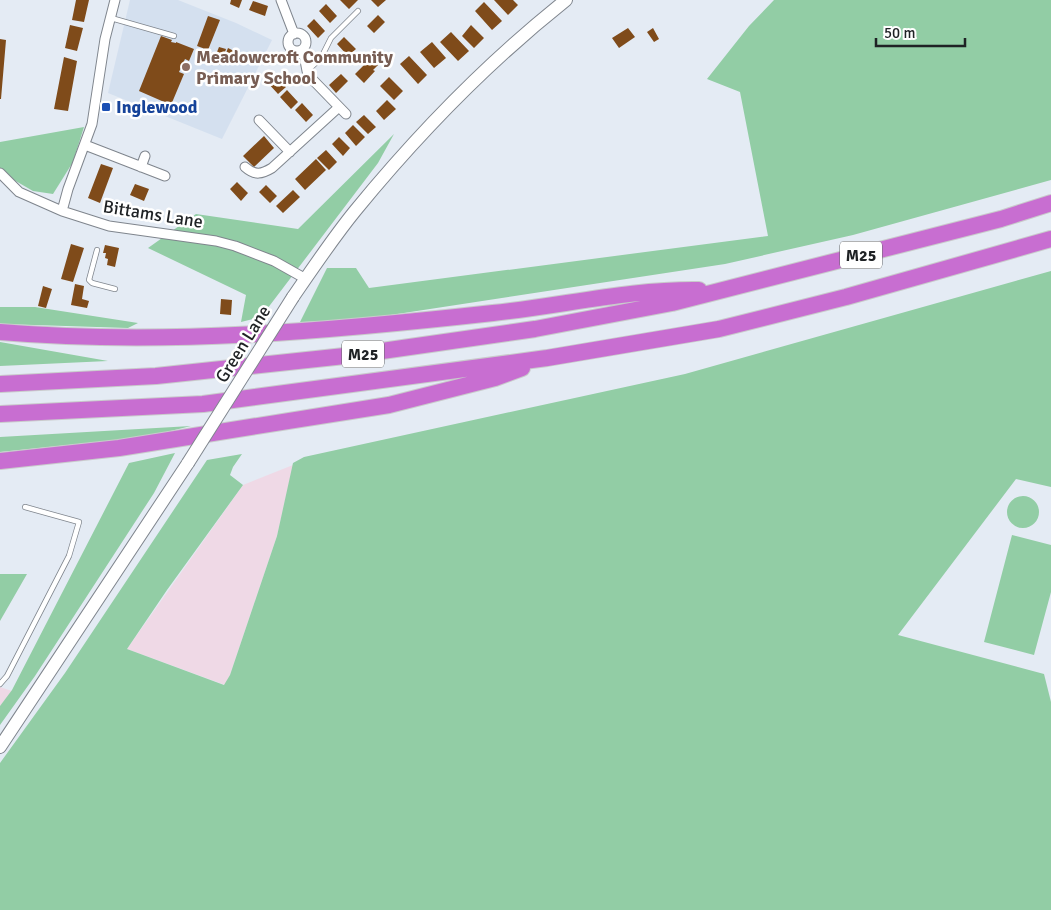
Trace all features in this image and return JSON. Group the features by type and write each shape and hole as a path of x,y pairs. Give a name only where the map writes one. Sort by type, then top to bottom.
{"highway":[{"name":"M25","path":"0,384 156,376 354,355 535,329 672,303 1001,219 1051,203"},
{"name":"M25","path":"0,414 203,404 547,358 719,329 846,297 1051,239"},
{"name":"M25","path":"0,332 31,335 136,337 290,332 358,328 500,313 668,290 721,291"},
{"name":"M25","path":"0,461 119,448 389,405 495,378 547,358"}],"street":[{"path":"62,211 92,124 106,39 115,0"},
{"path":"281,0 294,34 303,35 306,38 306,47 303,50 310,77 346,114"},
{"name":"Green Lane","path":"0,747 188,463 293,297 349,219 379,182 520,31 566,0"},
{"path":"245,167 251,172 263,174 339,108"},
{"path":"259,120 290,152"},
{"path":"85,145 165,176"},
{"path":"141,167 145,156"},
{"name":"Bittams Lane","path":"0,173 19,192 62,211 109,226 216,241 235,246 274,261 306,279"}],"lane":[{"path":"307,71 321,58 331,38 358,10"},
{"path":"111,18 174,36"},
{"path":"96,250 89,280 92,283 115,289"},
{"path":"0,684 7,676 69,556 79,522 25,507"}],"shaded area":[{"name":"Meadowcroft Community Primary School","path":"130,0 178,0 236,23 272,40 222,139 108,93"},
{"path":"293,465 277,536 225,685 127,649 243,485"},
{"path":"0,687 12,691 0,706"}],"green space":[{"path":"774,0 1051,0 1051,180 853,235 725,264 358,320 300,322 327,268 356,268 369,288 768,236 740,92 707,79 749,26"},
{"path":"84,127 73,162 53,194 33,191 0,172 0,142"},
{"path":"394,134 378,163 261,317 241,322 246,295 148,248 196,214 298,229"},
{"path":"1051,271 1051,487 1016,479 898,635 1044,674 1051,702 1051,910 0,910 0,763 65,673 207,460 242,454 230,475 243,485 127,649 224,685 230,675 277,536 293,463 304,457 685,374"},
{"path":"0,307 35,307 138,323 128,328 0,324"},
{"path":"0,342 108,361 0,366"},
{"path":"191,426 146,437 0,452 0,437"},
{"path":"175,453 154,493 35,676 0,725 0,706 12,690 129,463"},
{"path":"1023,496 1029,497 1034,501 1038,506 1038,518 1034,523 1029,527 1023,528 1017,527 1012,523 1008,518 1007,512 1008,506 1012,501 1017,497"},
{"path":"1012,535 1051,545 1051,592 1034,655 984,642"},
{"path":"0,574 27,574 0,621"}],"building":[{"path":"76,0 89,0 84,22 72,20"},
{"path":"231,0 242,0 239,8 230,4"},
{"path":"340,0 358,0 349,9"},
{"path":"371,0 386,0 378,7"},
{"path":"494,0 513,0 518,5 508,15"},
{"path":"253,1 268,6 265,16 249,10"},
{"path":"484,2 502,21 492,30 475,11"},
{"path":"326,4 337,16 330,23 319,11"},
{"path":"378,15 385,22 374,33 367,26"},
{"path":"208,16 220,20 208,50 197,46"},
{"path":"314,19 325,31 318,38 307,26"},
{"path":"70,25 83,28 77,51 65,48"},
{"path":"471,25 484,38 474,48 462,36"},
{"path":"628,28 635,37 619,48 612,38"},
{"path":"653,28 659,39 654,42 647,32"},
{"path":"451,32 469,51 458,61 440,42"},
{"path":"161,36 172,40 171,42 194,49 189,61 185,59 179,72 184,74 171,105 139,91"},
{"path":"344,37 356,49 348,56 337,44"},
{"path":"0,39 6,40 1,99 0,99"},
{"path":"432,42 446,58 434,68 420,52"},
{"path":"219,47 226,49 224,55 217,52"},
{"path":"228,48 234,51 230,60 224,58"},
{"path":"210,52 223,57 220,65 207,60"},
{"path":"370,56 379,64 364,83 355,74"},
{"path":"409,56 427,75 418,84 400,64"},
{"path":"64,57 77,61 68,111 54,109"},
{"path":"341,74 348,81 336,93 329,85"},
{"path":"274,75 286,87 278,94 267,82"},
{"path":"389,77 403,91 394,100 380,86"},
{"path":"287,90 298,102 291,109 280,97"},
{"path":"387,100 396,109 384,120 376,111"},
{"path":"302,103 313,115 306,122 295,110"},
{"path":"364,115 376,127 368,134 356,122"},
{"path":"353,125 365,137 356,146 345,133"},
{"path":"264,136 274,148 254,167 243,156"},
{"path":"339,137 350,148 343,156 332,144"},
{"path":"326,150 337,162 329,170 317,158"},
{"path":"316,159 326,170 305,190 295,179"},
{"path":"101,164 113,168 100,203 88,198"},
{"path":"237,182 248,193 241,201 230,189"},
{"path":"135,184 149,189 144,201 130,195"},
{"path":"266,185 277,196 270,203 259,192"},
{"path":"293,190 300,197 283,213 276,206"},
{"path":"71,244 84,248 73,282 61,279"},
{"path":"105,245 119,248 115,267 107,265 106,253 103,253"},
{"path":"75,284 84,286 82,299 89,301 87,308 71,305"},
{"path":"43,286 52,289 46,308 38,306"},
{"path":"221,299 232,300 231,315 220,314"}],"place":[{"name":"Meadowcroft Community Primary School","path":"186,67"},
{"name":"Inglewood","path":"106,107"}]}
